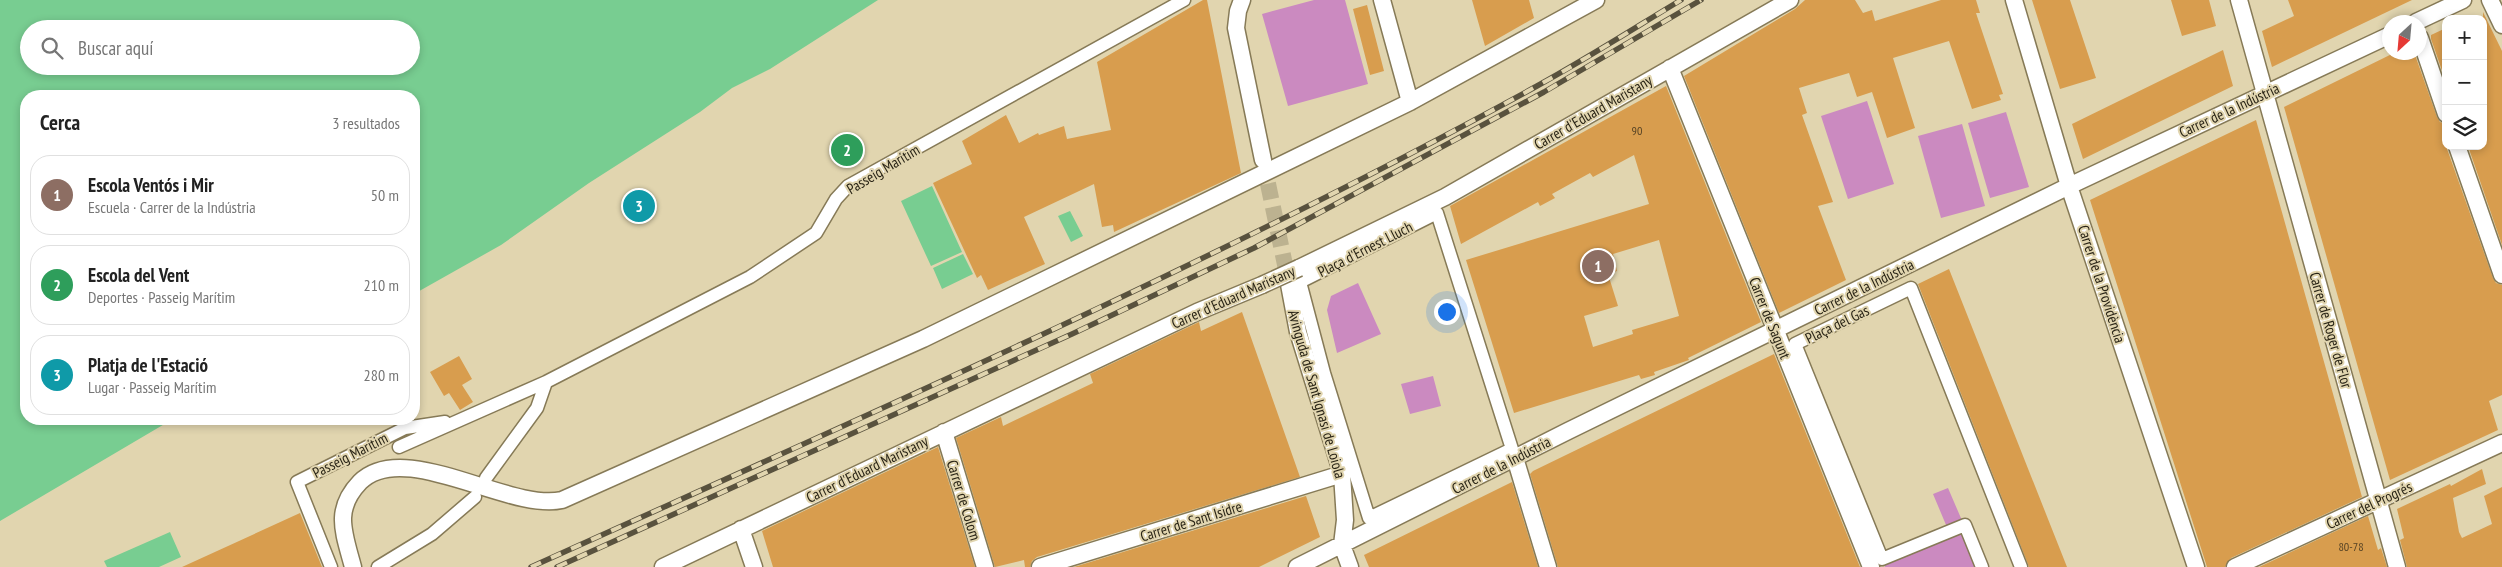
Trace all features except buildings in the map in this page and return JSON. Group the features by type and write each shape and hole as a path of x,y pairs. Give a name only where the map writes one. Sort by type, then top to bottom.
{"street":[{"name":"Passeig Marítim","path":"399,447 464,420 546,382 750,277 816,233 836,199 848,186 1184,0"},
{"path":"1242,0 1238,11 1236,28 1263,160"},
{"path":"1382,0 1410,102"},
{"path":"353,567 343,527 344,507 349,494 366,477 388,469 416,469 526,498 555,502 923,339 1410,102 1596,0"},
{"name":"Carrer d'Eduard Maristany","path":"663,567 1197,312 1294,274 1445,197 1790,0"},
{"name":"Carrer de la Providència","path":"2014,0 2069,186 2196,567"},
{"name":"Carrer de Roger de Flor","path":"2239,0 2397,567"},
{"path":"2427,17 2463,0"},
{"path":"2490,0 2502,25"},
{"name":"Carrer de la Indústria","path":"1297,567 1513,454 1775,331 2069,186 2382,39"},
{"path":"2427,58 2443,105"},
{"name":"Carrer de Sagunt","path":"1670,68 1871,567"},
{"path":"2458,150 2502,275"},
{"name":"Plaça d'Ernest Lluch","path":"1437,213 1513,454 1369,518 1324,373 1300,282 1437,213"},
{"name":"Avinguda de Sant Ignasi de Loiola","path":"1294,274 1298,332 1342,474 1345,520 1342,544 1350,567"},
{"name":"Plaça del Gas","path":"1982,567 1965,525 1882,559 1796,344 1911,288 2021,567"},
{"path":"486,478 537,408 546,382"},
{"name":"Passeig Marítim","path":"331,567 297,482 405,428 464,420"},
{"name":"Carrer de Colom","path":"944,432 985,567"},
{"name":"Carrer del Progrés","path":"2235,567 2502,443"},
{"path":"1513,454 1548,567"},
{"name":"Carrer de Sant Isidre","path":"1040,567 1342,474"},
{"path":"378,567 432,534 475,497"},
{"path":"741,529 754,567"}],"shaded area":[{"path":"0,0 878,0 770,69 732,88 700,112 589,183 501,245 420,291 420,90 20,90 20,425 163,425 0,521"},
{"path":"1314,0 1345,0 1368,84 1288,106 1262,14"},
{"path":"1867,101 1894,184 1848,199 1821,116"},
{"path":"2006,112 2029,187 1990,198 1968,123"},
{"path":"1962,124 1985,206 1941,218 1918,136"},
{"path":"932,186 962,252 931,266 901,201"},
{"path":"1070,211 1083,236 1071,242 1058,216"},
{"path":"963,254 973,274 942,289 933,268"},
{"path":"1358,283 1381,334 1337,353 1327,310 1331,296"},
{"path":"1433,376 1441,406 1410,414 1401,384"},
{"path":"1948,488 1982,567 1885,567 1882,559 1949,532 1933,494"},
{"path":"170,532 181,557 159,567 107,567 104,561"}],"tunnel":[{"path":"1263,160 1288,279"}],"railway":[{"path":"531,567 912,395 1165,277 1414,152 1537,86 1681,0"},
{"path":"557,567 1072,334 1254,248 1544,92 1701,0"}],"place":[{"name":"Escola del Vent","path":"847,150"},
{"name":"Platja de l'Estació","path":"639,206"},
{"name":"Escola Ventós i Mir","path":"1598,266"}]}
